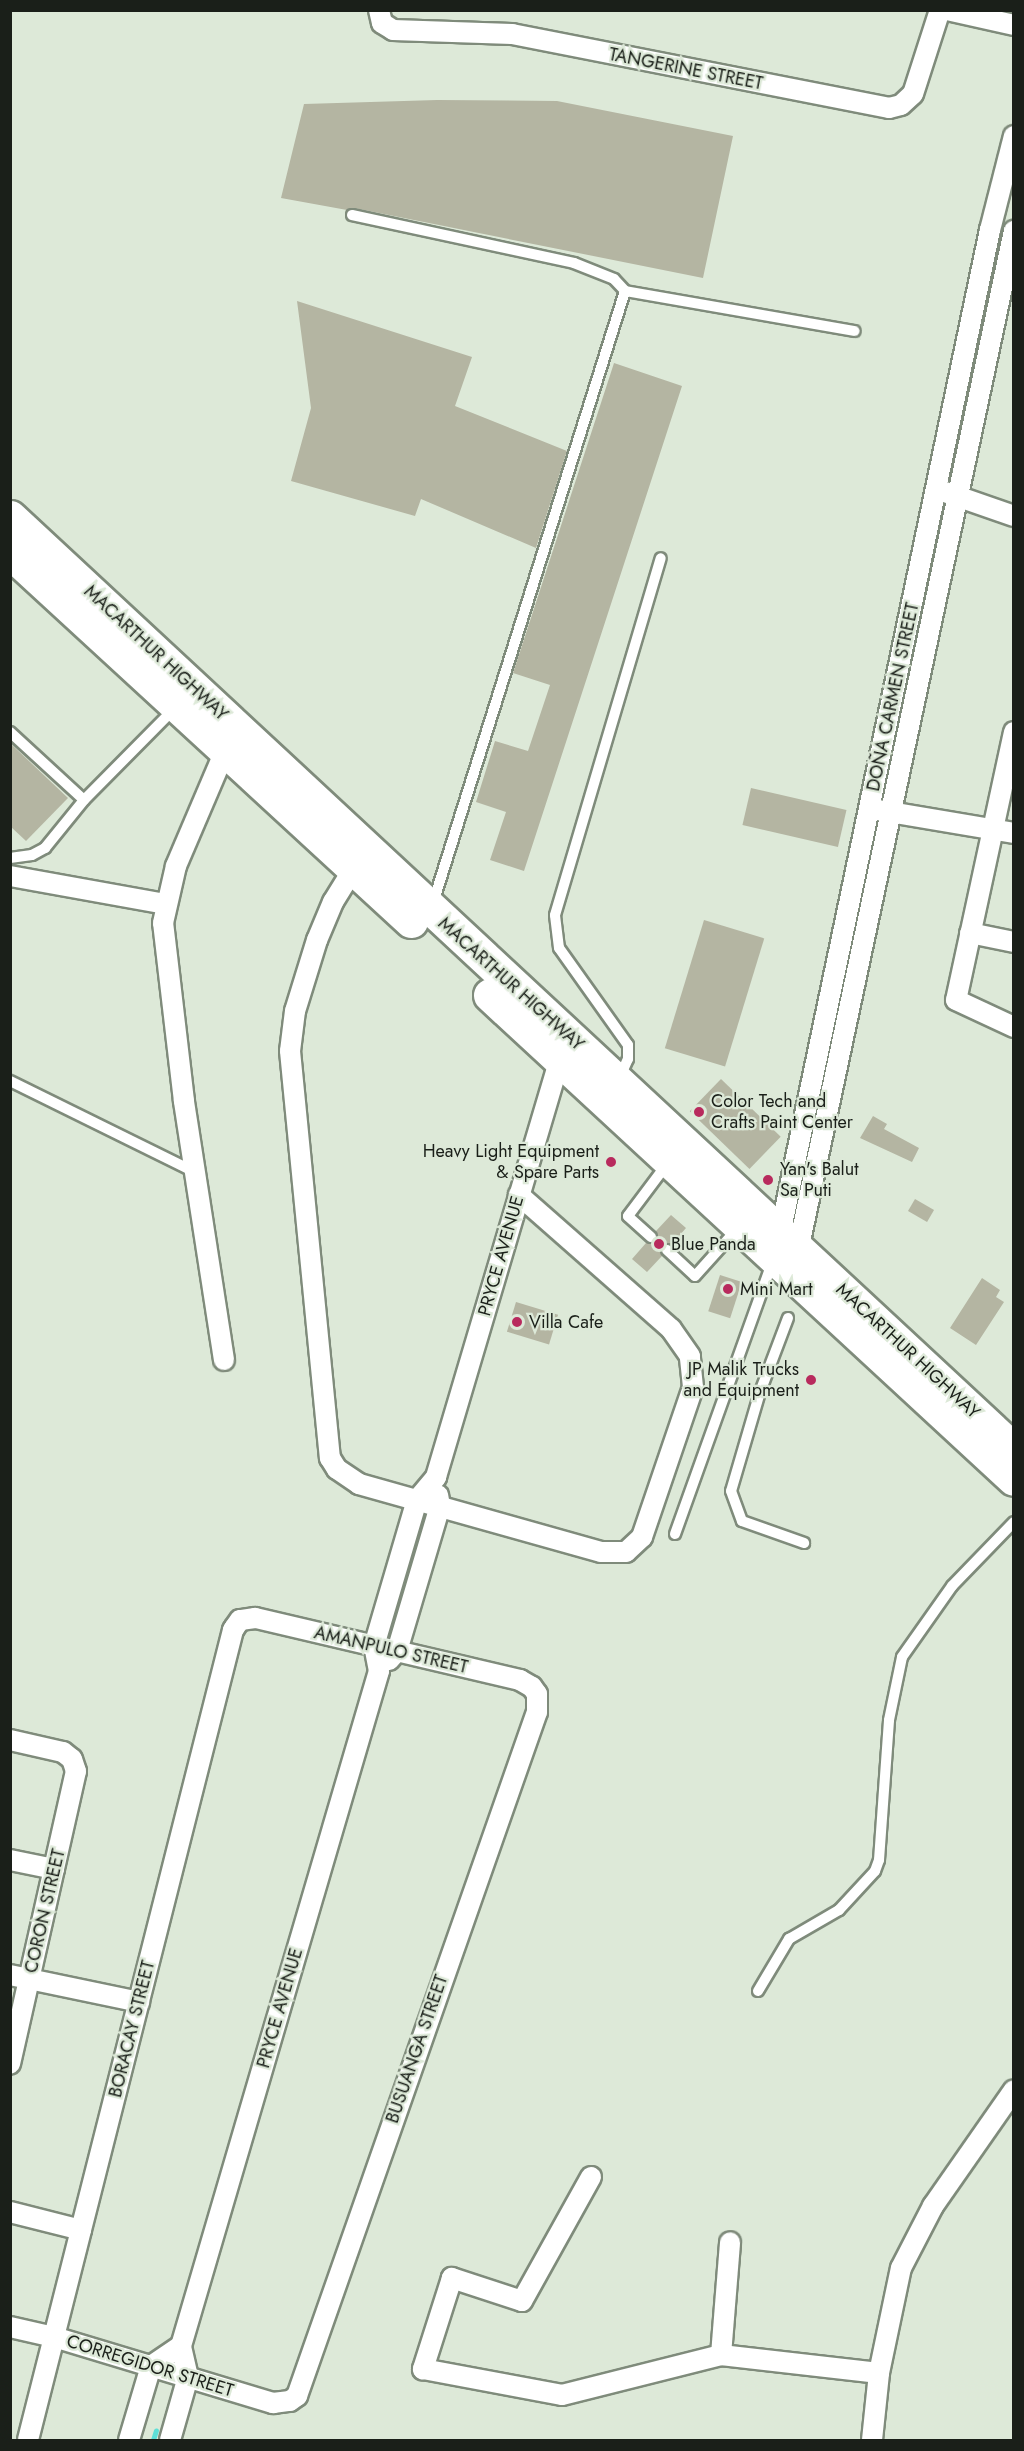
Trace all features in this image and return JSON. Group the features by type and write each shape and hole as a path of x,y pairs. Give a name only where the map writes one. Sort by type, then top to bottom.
{"highway":[{"name":"MACARTHUR HIGHWAY","path":"10,517 361,858"},
{"name":"MACARTHUR HIGHWAY","path":"10,552 226,749 412,902 564,1049 669,1161 739,1227 786,1253 1014,1450"},
{"name":"MACARTHUR HIGHWAY","path":"564,1049 618,1080 786,1253 1014,1479"}],"street":[{"name":"TANGERINE STREET","path":"379,10 382,23 393,30 512,34 889,108 902,105 913,94 940,10"},
{"path":"947,10 1014,25"},
{"name":"DOÑA CARMEN STREET","path":"786,1253 872,801 990,231 1014,136"},
{"path":"990,231 1013,235"},
{"name":"DOÑA CARMEN STREET","path":"786,1253 892,806 1013,235"},
{"path":"936,489 1014,516"},
{"path":"1014,732 956,1000 1014,1027"},
{"path":"224,1360 168,976 165,904 176,866 226,749"},
{"path":"872,801 892,806 940,809 952,819 1014,833"},
{"path":"361,858 317,939 295,1011 290,1051 323,1427 330,1458 347,1478 601,1552 626,1552 642,1538 693,1387 690,1356 671,1329 519,1195"},
{"path":"10,876 165,904"},
{"path":"970,933 1014,942"},
{"name":"PRYCE AVENUE","path":"379,1671 374,1646 417,1500 436,1477 564,1049"},
{"name":"PRYCE AVENUE","path":"170,2440 188,2377 181,2346 379,1671 397,1651 440,1506 436,1477"},
{"name":"AMANPULO STREET","path":"240,1620 255,1618 520,1680 537,1694"},
{"name":"BORACAY STREET","path":"28,2440 233,1630 240,1620"},
{"name":"BUSUANGA STREET","path":"290,2401 302,2387 412,2062 537,1712 537,1694"},
{"name":"CORON STREET","path":"10,1740 63,1752 72,1759 76,1782 54,1869 20,1977 10,2064"},
{"path":"10,1860 54,1869"},
{"path":"20,1977 139,2002"},
{"path":"873,2440 879,2373 891,2306 913,2241 1014,2090"},
{"path":"591,2177 522,2301 452,2278 423,2369 562,2395 721,2355 879,2373"},
{"path":"10,2212 81,2230"},
{"path":"721,2355 730,2242"},
{"name":"CORREGIDOR STREET","path":"10,2327 54,2337 273,2403 290,2401"},
{"path":"129,2440 151,2366 181,2346"}],"lane":[{"path":"352,215 574,263 614,279 625,291 855,331"},
{"path":"412,902 625,291"},
{"path":"618,1080 628,1059 628,1045 559,948 555,915 661,558"},
{"path":"10,858 32,855 45,848 84,800 177,705"},
{"path":"10,732 84,800"},
{"path":"10,1081 195,1172"},
{"path":"651,1237 628,1216 669,1161"},
{"path":"667,1250 695,1275 739,1227"},
{"path":"675,1534 786,1253"},
{"path":"788,1318 760,1392 731,1491 742,1521 804,1543"},
{"path":"758,1991 789,1939 840,1910 875,1871 879,1860 889,1720 902,1657 952,1586 1014,1522"}],"building":[{"path":"437,100 557,101 733,136 703,278 354,208 347,210 281,198 304,104"},
{"path":"297,301 472,357 455,406 567,451 536,548 421,499 415,516 291,481 311,408"},
{"path":"614,363 682,386 524,871 490,860 506,812 476,802 495,741 528,751 550,685 513,673"},
{"path":"10,743 68,798 26,841 10,826"},
{"path":"751,788 846,810 838,847 742,825"},
{"path":"704,920 764,938 725,1067 665,1048"},
{"path":"721,1079 781,1137 749,1169 690,1111"},
{"path":"873,1116 887,1124 884,1129 919,1148 912,1162 860,1138"},
{"path":"915,1199 934,1210 927,1222 908,1211"},
{"name":"Blue Panda","path":"671,1215 686,1228 672,1244 661,1245 662,1256 647,1272 632,1259 646,1243 657,1242 656,1231"},
{"path":"720,1275 742,1282 730,1318 708,1311"},
{"path":"982,1278 1000,1290 996,1297 1004,1302 976,1345 950,1328"},
{"path":"516,1302 558,1315 549,1345 507,1332"}],"waterway":[{"path":"153,2440 156,2430"}],"place":[{"name":"Color Tech and Crafts Paint Center","path":"699,1112"},
{"name":"Heavy Light Equipment & Spare Parts","path":"611,1162"},
{"name":"Yan's Balut Sa Puti","path":"768,1180"},
{"name":"Blue Panda","path":"659,1244"},
{"name":"Mini Mart","path":"728,1289"},
{"name":"Villa Cafe","path":"517,1322"},
{"name":"JP Malik Trucks and Equipment","path":"811,1380"}]}
